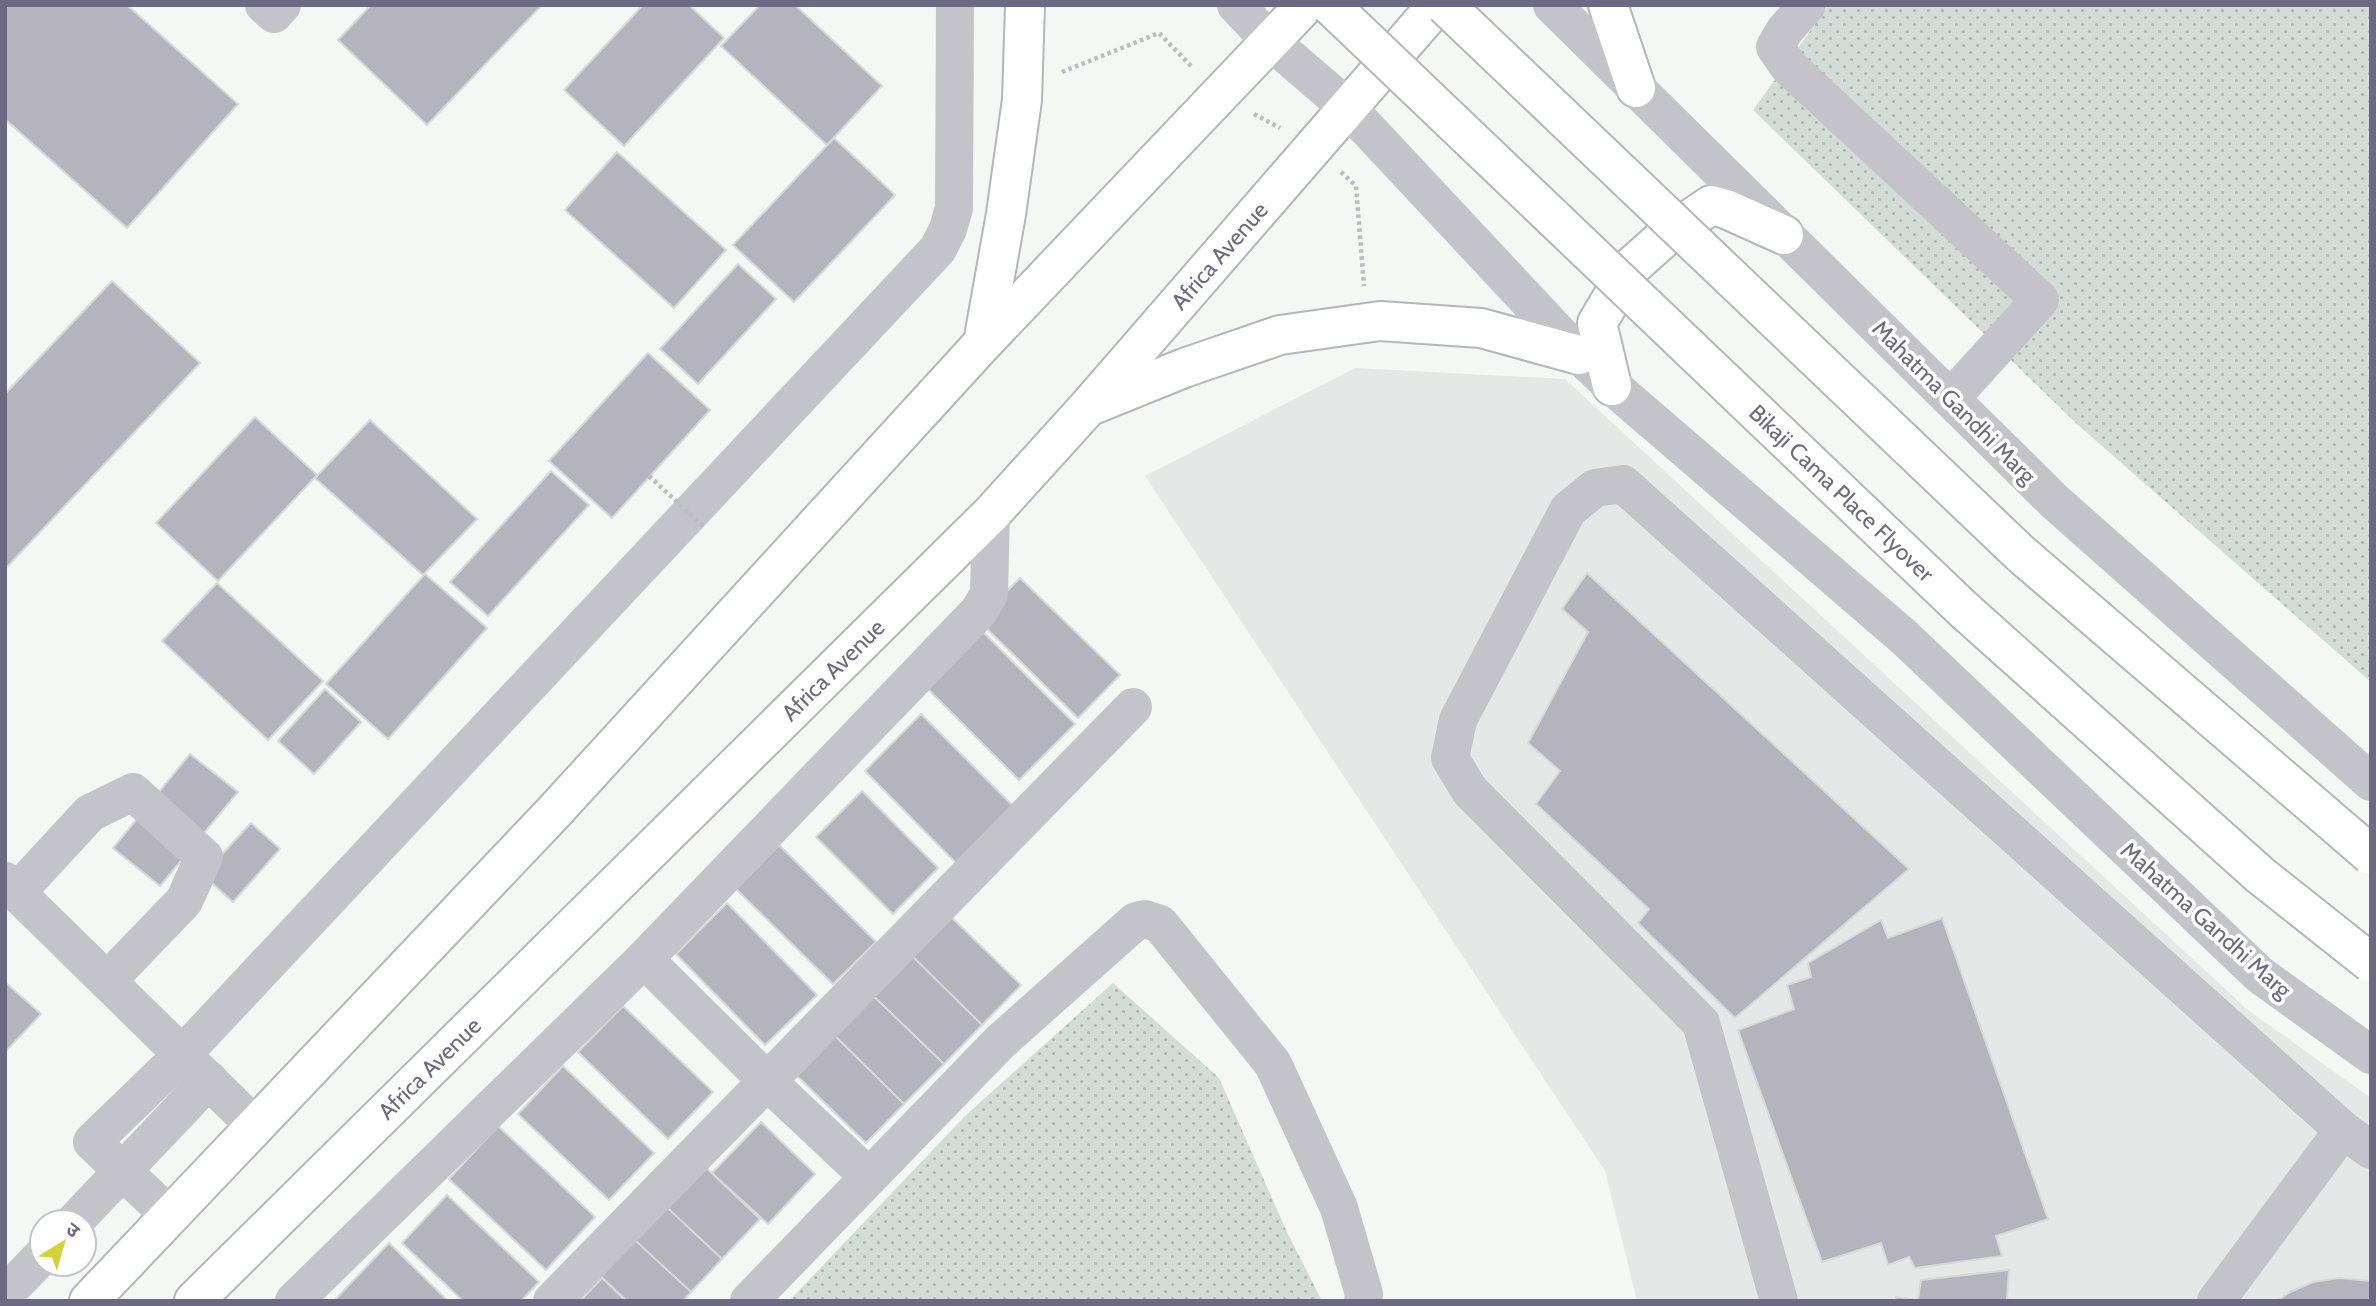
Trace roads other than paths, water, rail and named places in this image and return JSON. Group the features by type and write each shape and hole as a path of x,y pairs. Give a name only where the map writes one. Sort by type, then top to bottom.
{"main road":[{"path":"983,343 1006,214 1022,88 1025,5"},
{"path":"89,1301 553,813 983,343 1305,5"},
{"name":"Bikaji Cama Place Flyover","path":"1330,5 1963,609 2260,876 2371,963"},
{"name":"Africa Avenue","path":"194,1301 991,514 1088,407 1437,5"},
{"path":"1445,5 2021,554 2371,855"},
{"path":"1608,5 1636,88"},
{"path":"1612,386 1597,323 1630,268 1667,235 1711,205 1784,235"},
{"path":"1088,407 1184,368 1280,335 1380,321 1481,328 1579,355"}],"street":[{"path":"264,5 274,15 282,5"},
{"path":"169,1215 92,1142 196,1068 938,249 954,208 955,5"},
{"name":"Mahatma Gandhi Marg","path":"1236,5 1270,41 1347,107 1579,355 1612,386 1905,638 2260,975 2371,1055"},
{"name":"Mahatma Gandhi Marg","path":"1552,5 2054,501 2371,782"},
{"path":"1807,5 1785,30 1775,47 1789,67 2040,300 1951,398"},
{"path":"1779,1301 1701,1023 1470,791 1450,758 1458,720 1569,510 1595,488 1623,484 2357,1140 2216,1301"},
{"path":"294,1301 644,959 979,611 989,594 991,514"},
{"path":"552,1301 1133,707"},
{"path":"107,981 184,901 204,857 133,792 90,813 11,886 107,981 254,1125"},
{"path":"749,1301 1000,1042 1136,921 1145,919 1160,924 1273,1064 1339,1208 1364,1294 1363,1301"},
{"path":"644,959 766,1081 869,1177"},
{"path":"87,1208 123,1171"},
{"path":"5,1294 28,1270"}]}
